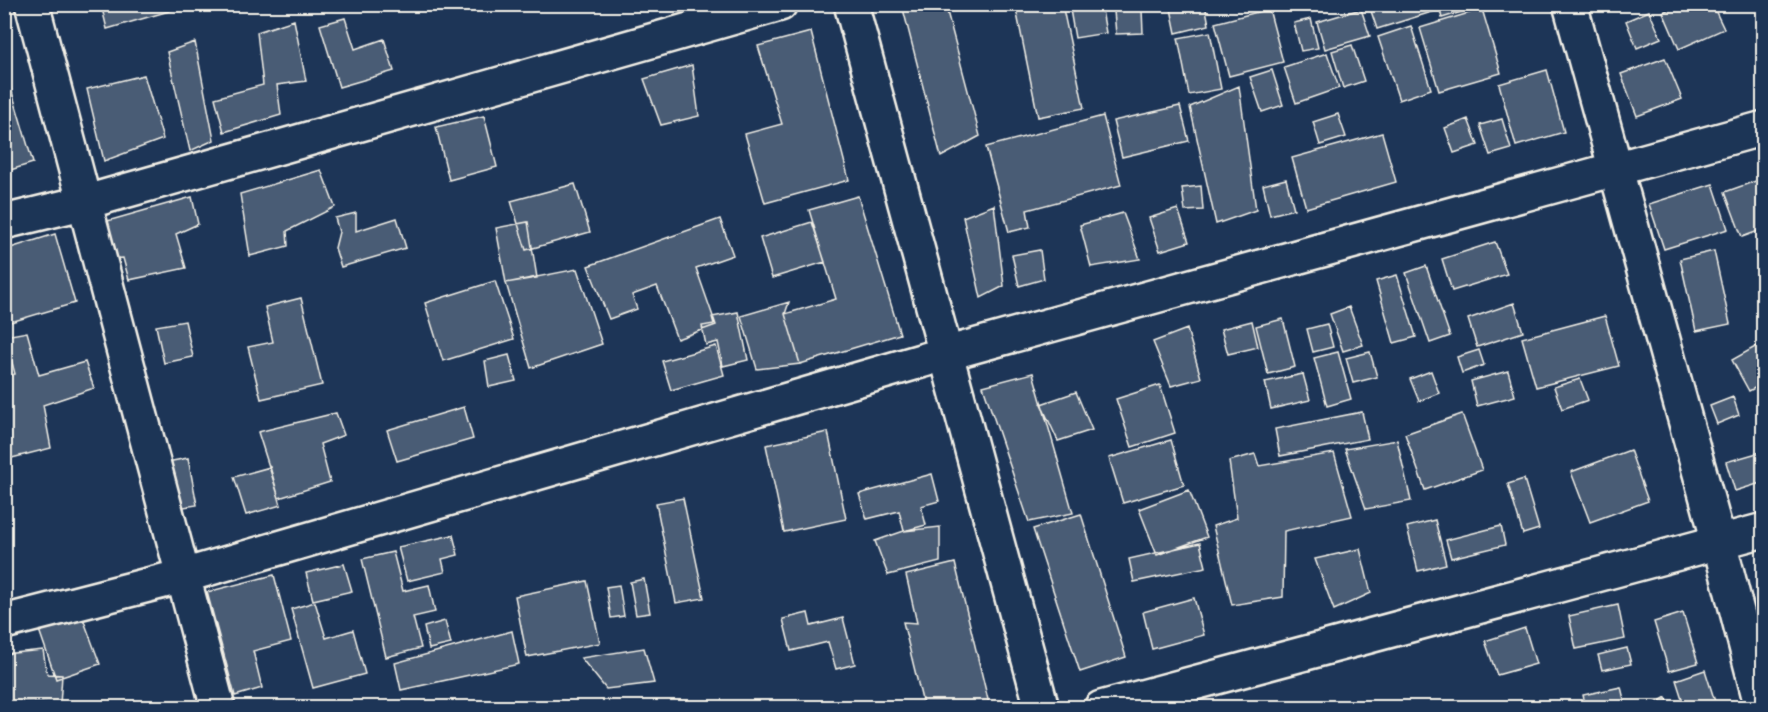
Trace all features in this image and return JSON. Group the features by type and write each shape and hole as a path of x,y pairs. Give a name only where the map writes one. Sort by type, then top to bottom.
{"street":[{"path":"32,4 218,708"},
{"path":"4,222 86,202 780,4"},
{"path":"851,4 1042,708"},
{"path":"1570,4 1719,542 1762,708"},
{"path":"4,622 183,576 945,354 1764,128"},
{"path":"1101,708 1764,530"}],"building":[{"path":"101,4 190,4 190,5 107,29"},
{"path":"945,4 980,136 941,157 902,5"},
{"path":"1015,4 1062,4 1084,108 1038,117"},
{"path":"1069,4 1101,4 1106,33 1075,38"},
{"path":"1170,4 1205,4 1209,25 1176,33"},
{"path":"1432,4 1435,11 1377,29 1369,5"},
{"path":"1438,4 1487,4 1442,18"},
{"path":"1679,4 1712,4 1724,29 1679,49 1663,12"},
{"path":"1269,9 1283,62 1229,76 1215,23"},
{"path":"1361,9 1370,36 1325,49 1317,22"},
{"path":"1482,9 1501,73 1439,91 1420,28"},
{"path":"1142,10 1143,33 1116,34 1114,11"},
{"path":"1649,11 1661,38 1637,48 1626,21"},
{"path":"345,18 355,49 384,39 394,71 339,87 320,25"},
{"path":"1311,19 1318,48 1301,51 1294,23"},
{"path":"294,20 306,81 277,85 281,115 224,132 215,98 263,85 257,32"},
{"path":"1411,26 1431,89 1399,100 1378,37"},
{"path":"811,32 849,180 765,203 745,134 782,124 758,46"},
{"path":"1210,32 1221,89 1189,95 1178,38"},
{"path":"195,42 214,140 190,151 167,52"},
{"path":"1352,45 1364,81 1343,88 1332,51"},
{"path":"1327,53 1339,88 1296,103 1284,67"},
{"path":"1665,58 1682,99 1637,116 1621,74"},
{"path":"4,65 33,163 4,172"},
{"path":"692,65 699,116 661,125 644,79"},
{"path":"1272,70 1283,105 1262,112 1250,77"},
{"path":"1547,70 1564,132 1516,146 1499,84"},
{"path":"144,75 163,139 104,161 87,89"},
{"path":"1239,86 1256,210 1216,224 1190,107"},
{"path":"1180,106 1189,141 1122,157 1113,121"},
{"path":"1338,114 1346,137 1320,145 1313,122"},
{"path":"484,116 497,167 449,180 436,127"},
{"path":"1103,116 1121,185 1027,210 1030,227 1009,232 986,147"},
{"path":"1468,119 1478,145 1454,153 1445,128"},
{"path":"1502,119 1511,149 1490,155 1480,125"},
{"path":"1382,133 1396,182 1306,208 1292,158"},
{"path":"321,170 335,207 287,231 288,246 250,256 240,194"},
{"path":"1764,178 1764,229 1742,237 1725,192"},
{"path":"1286,179 1294,209 1270,215 1263,185"},
{"path":"575,184 590,232 526,250 511,201"},
{"path":"1713,184 1728,229 1664,249 1649,204"},
{"path":"1201,186 1203,210 1185,211 1182,188"},
{"path":"858,196 900,334 800,364 785,314 836,299 809,210"},
{"path":"192,197 198,224 176,234 186,268 129,280 123,258 111,259 104,222"},
{"path":"994,205 1004,286 981,298 963,217"},
{"path":"1178,209 1189,242 1160,251 1149,218"},
{"path":"356,213 356,231 397,218 406,248 341,267 335,248 339,232 335,218"},
{"path":"1123,213 1140,259 1091,267 1080,225"},
{"path":"720,219 733,255 696,268 716,325 677,339 657,286 632,295 637,309 609,319 588,266"},
{"path":"528,222 537,278 506,283 496,228"},
{"path":"812,222 825,262 772,278 760,238"},
{"path":"55,234 75,303 4,324 4,295 6,294 4,250"},
{"path":"1495,242 1507,274 1452,291 1442,259"},
{"path":"1040,250 1044,279 1019,286 1012,255"},
{"path":"1714,251 1730,324 1696,331 1680,259"},
{"path":"1426,266 1450,336 1430,343 1406,273"},
{"path":"577,269 602,344 531,368 506,283"},
{"path":"1397,275 1416,337 1394,343 1376,281"},
{"path":"495,281 514,339 443,361 425,303"},
{"path":"301,298 322,385 261,399 248,347 273,342 265,307"},
{"path":"789,302 785,314 800,364 757,369 741,316"},
{"path":"1514,303 1523,332 1477,347 1468,319"},
{"path":"1349,307 1363,345 1343,351 1330,314"},
{"path":"738,312 748,360 723,366 718,342 706,345 702,326 714,324 712,317"},
{"path":"1605,316 1619,366 1536,387 1522,338"},
{"path":"1283,319 1295,367 1268,374 1256,326"},
{"path":"185,321 193,357 164,363 156,326"},
{"path":"1252,321 1258,347 1228,354 1221,329"},
{"path":"1327,324 1333,347 1313,352 1307,329"},
{"path":"1187,329 1201,378 1171,386 1153,342"},
{"path":"27,332 39,375 85,362 94,388 43,405 51,448 4,460 4,377 15,374 5,336"},
{"path":"1764,342 1764,383 1749,391 1732,360"},
{"path":"716,346 724,375 671,390 662,361"},
{"path":"1479,350 1484,365 1462,373 1457,357"},
{"path":"1338,352 1351,399 1327,406 1314,358"},
{"path":"1370,352 1377,377 1353,383 1346,358"},
{"path":"509,355 516,381 489,387 485,361"},
{"path":"1431,371 1439,393 1419,401 1410,379"},
{"path":"1508,371 1515,396 1477,406 1471,381"},
{"path":"1033,373 1073,513 1029,522 983,386"},
{"path":"1303,374 1310,400 1271,409 1265,382"},
{"path":"1580,379 1588,400 1562,409 1554,387"},
{"path":"1160,385 1175,433 1132,447 1116,399"},
{"path":"1076,392 1092,430 1058,441 1041,404"},
{"path":"1733,397 1739,415 1717,424 1710,406"},
{"path":"464,407 473,439 397,461 387,430"},
{"path":"1362,412 1368,439 1280,456 1275,429"},
{"path":"336,413 344,435 320,444 330,482 279,498 258,432"},
{"path":"1462,414 1482,470 1425,490 1405,434"},
{"path":"828,432 846,519 784,532 766,445"},
{"path":"1171,440 1184,485 1123,503 1109,458"},
{"path":"1397,440 1411,501 1366,509 1345,449"},
{"path":"1630,450 1648,501 1590,522 1571,472"},
{"path":"1764,451 1764,482 1735,491 1726,462"},
{"path":"1334,453 1352,516 1284,531 1283,597 1232,605 1213,526 1237,518 1229,461 1255,454 1259,466"},
{"path":"188,458 197,505 171,509 162,463"},
{"path":"270,467 281,505 246,515 234,477"},
{"path":"932,474 939,501 921,506 926,525 904,531 899,511 867,519 859,494"},
{"path":"1524,479 1539,529 1523,534 1508,484"},
{"path":"1189,490 1207,537 1157,555 1139,509"},
{"path":"683,498 704,598 676,603 656,503"},
{"path":"1081,514 1126,657 1080,672 1033,529"},
{"path":"1435,520 1446,564 1418,571 1407,527"},
{"path":"1501,526 1505,545 1451,558 1446,540"},
{"path":"940,527 940,562 888,575 875,541 904,531"},
{"path":"453,535 458,555 442,559 445,572 407,581 398,547"},
{"path":"1200,543 1206,567 1134,582 1129,559"},
{"path":"1360,549 1371,593 1334,610 1315,559"},
{"path":"393,552 403,591 429,585 435,612 413,617 421,648 386,657 362,559"},
{"path":"955,563 990,708 924,708 903,622 917,623 906,575"},
{"path":"344,564 352,591 313,600 306,573"},
{"path":"274,575 291,641 253,651 262,688 235,696 207,592"},
{"path":"644,579 650,613 636,615 630,582"},
{"path":"587,581 600,643 527,657 515,596"},
{"path":"619,585 624,616 611,618 606,587"},
{"path":"1194,598 1204,635 1152,649 1143,612"},
{"path":"315,602 326,638 353,630 365,674 313,688 291,609"},
{"path":"1618,605 1625,639 1576,649 1569,616"},
{"path":"81,613 100,664 56,679 38,627"},
{"path":"808,613 811,626 843,618 855,664 836,669 828,642 791,651 783,619"},
{"path":"1683,613 1698,663 1669,671 1654,622"},
{"path":"445,621 451,644 429,649 424,627"},
{"path":"1525,628 1536,664 1497,675 1485,641"},
{"path":"512,631 519,664 401,690 395,663"},
{"path":"644,648 654,683 606,689 581,658"},
{"path":"1627,648 1631,664 1602,670 1598,655"},
{"path":"43,650 47,674 62,675 60,705 4,702 4,654"},
{"path":"1705,670 1717,708 1685,708 1676,680"},
{"path":"1621,687 1626,708 1586,708 1583,695"},
{"path":"1666,697 1671,708 1658,708 1656,703"},
{"path":"881,701 882,708 858,708 858,704"}]}
